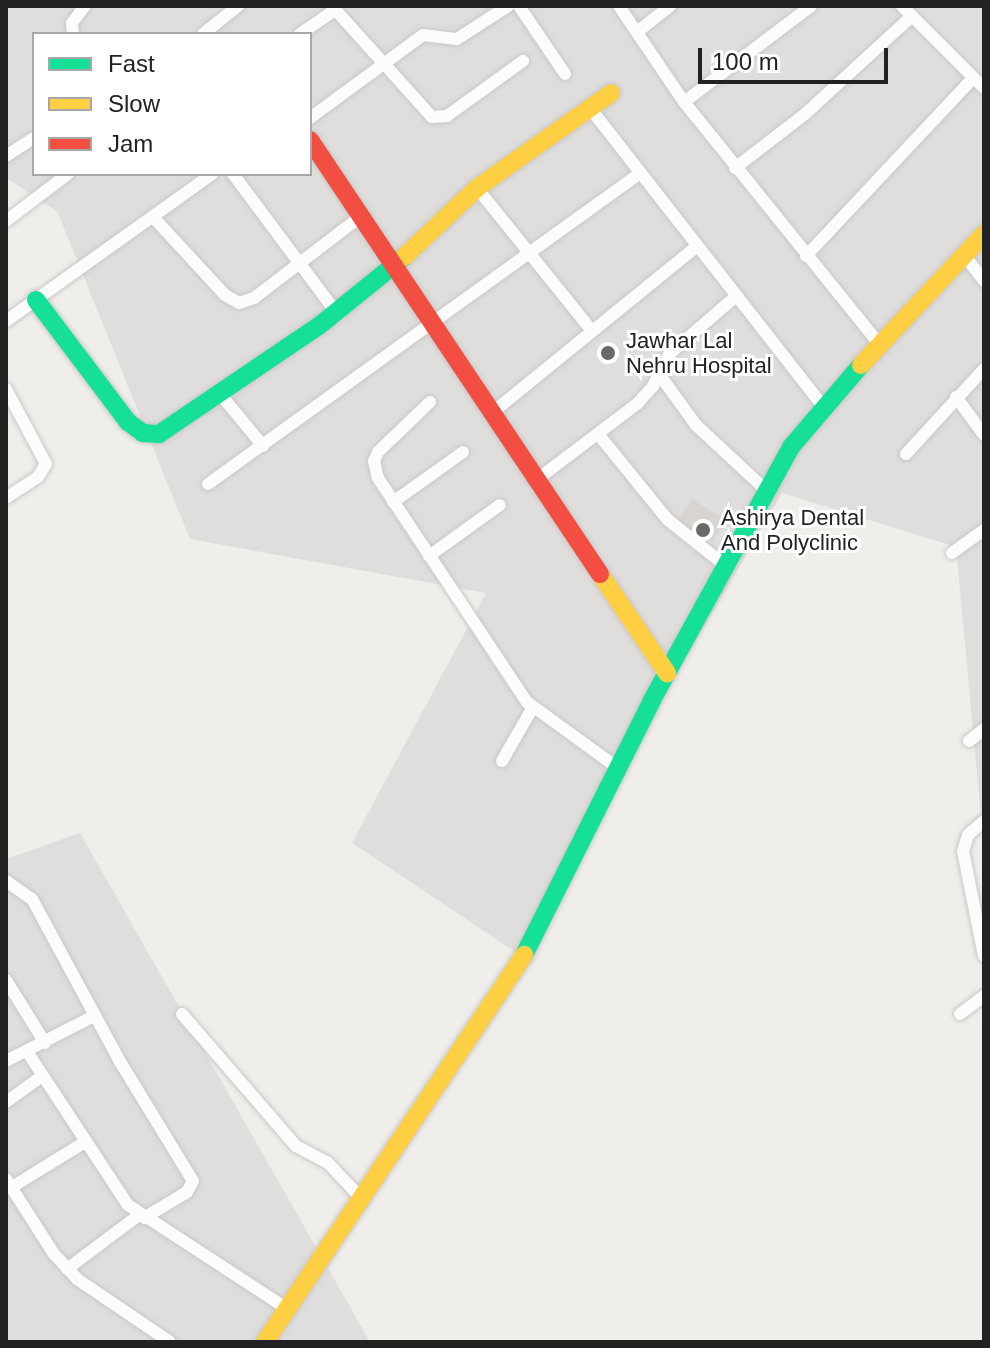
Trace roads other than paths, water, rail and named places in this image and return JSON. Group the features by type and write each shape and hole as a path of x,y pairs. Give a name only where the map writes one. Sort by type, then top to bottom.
{"street":[{"path":"73,32 72,23 85,6"},
{"path":"206,32 238,6"},
{"path":"313,111 423,35 457,39 508,6"},
{"path":"519,6 565,74"},
{"path":"619,6 684,102 879,344"},
{"path":"637,32 670,6"},
{"path":"684,102 811,6"},
{"path":"902,6 984,88"},
{"path":"303,32 333,8 426,114 439,118 523,61"},
{"path":"735,168 805,114 912,16"},
{"path":"806,256 973,78"},
{"path":"36,300 128,422 143,433 170,430 336,312 394,267 477,188 611,93"},
{"path":"590,108 824,408"},
{"path":"6,156 32,139"},
{"path":"312,143 667,673"},
{"path":"208,484 433,327 639,174"},
{"path":"6,221 65,176"},
{"path":"6,321 209,176"},
{"path":"234,176 336,312"},
{"path":"477,188 591,330"},
{"path":"153,217 225,295 239,303 299,264 360,217"},
{"path":"265,1342 515,973 667,673 791,447 879,344 984,234"},
{"path":"493,412 696,247"},
{"path":"964,255 984,281"},
{"path":"539,478 637,404 669,354 735,297"},
{"path":"906,454 984,369"},
{"path":"659,374 696,425 767,491"},
{"path":"6,389 11,407 46,464 38,477 6,498"},
{"path":"221,395 263,446"},
{"path":"956,397 984,435"},
{"path":"430,402 387,440 374,461 393,502 533,707 618,768"},
{"path":"598,434 668,520 726,566"},
{"path":"393,502 463,452"},
{"path":"429,556 500,505"},
{"path":"952,553 984,530"},
{"path":"502,761 533,707"},
{"path":"969,741 984,729"},
{"path":"984,821 963,845 980,921 984,956"},
{"path":"6,881 32,899 94,1016 193,1181 187,1192 142,1217 67,1269"},
{"path":"6,980 45,1043"},
{"path":"960,1014 984,996"},
{"path":"182,1014 290,1140 328,1163 361,1198"},
{"path":"6,1061 28,1053 94,1016"},
{"path":"28,1053 85,1142 142,1217 286,1308"},
{"path":"6,1102 42,1076"},
{"path":"85,1142 9,1183 67,1269 170,1342"}],"place":[{"name":"Jawhar Lal Nehru Hospital","path":"608,353"},
{"name":"Ashirya Dental And Polyclinic","path":"703,530"}]}
